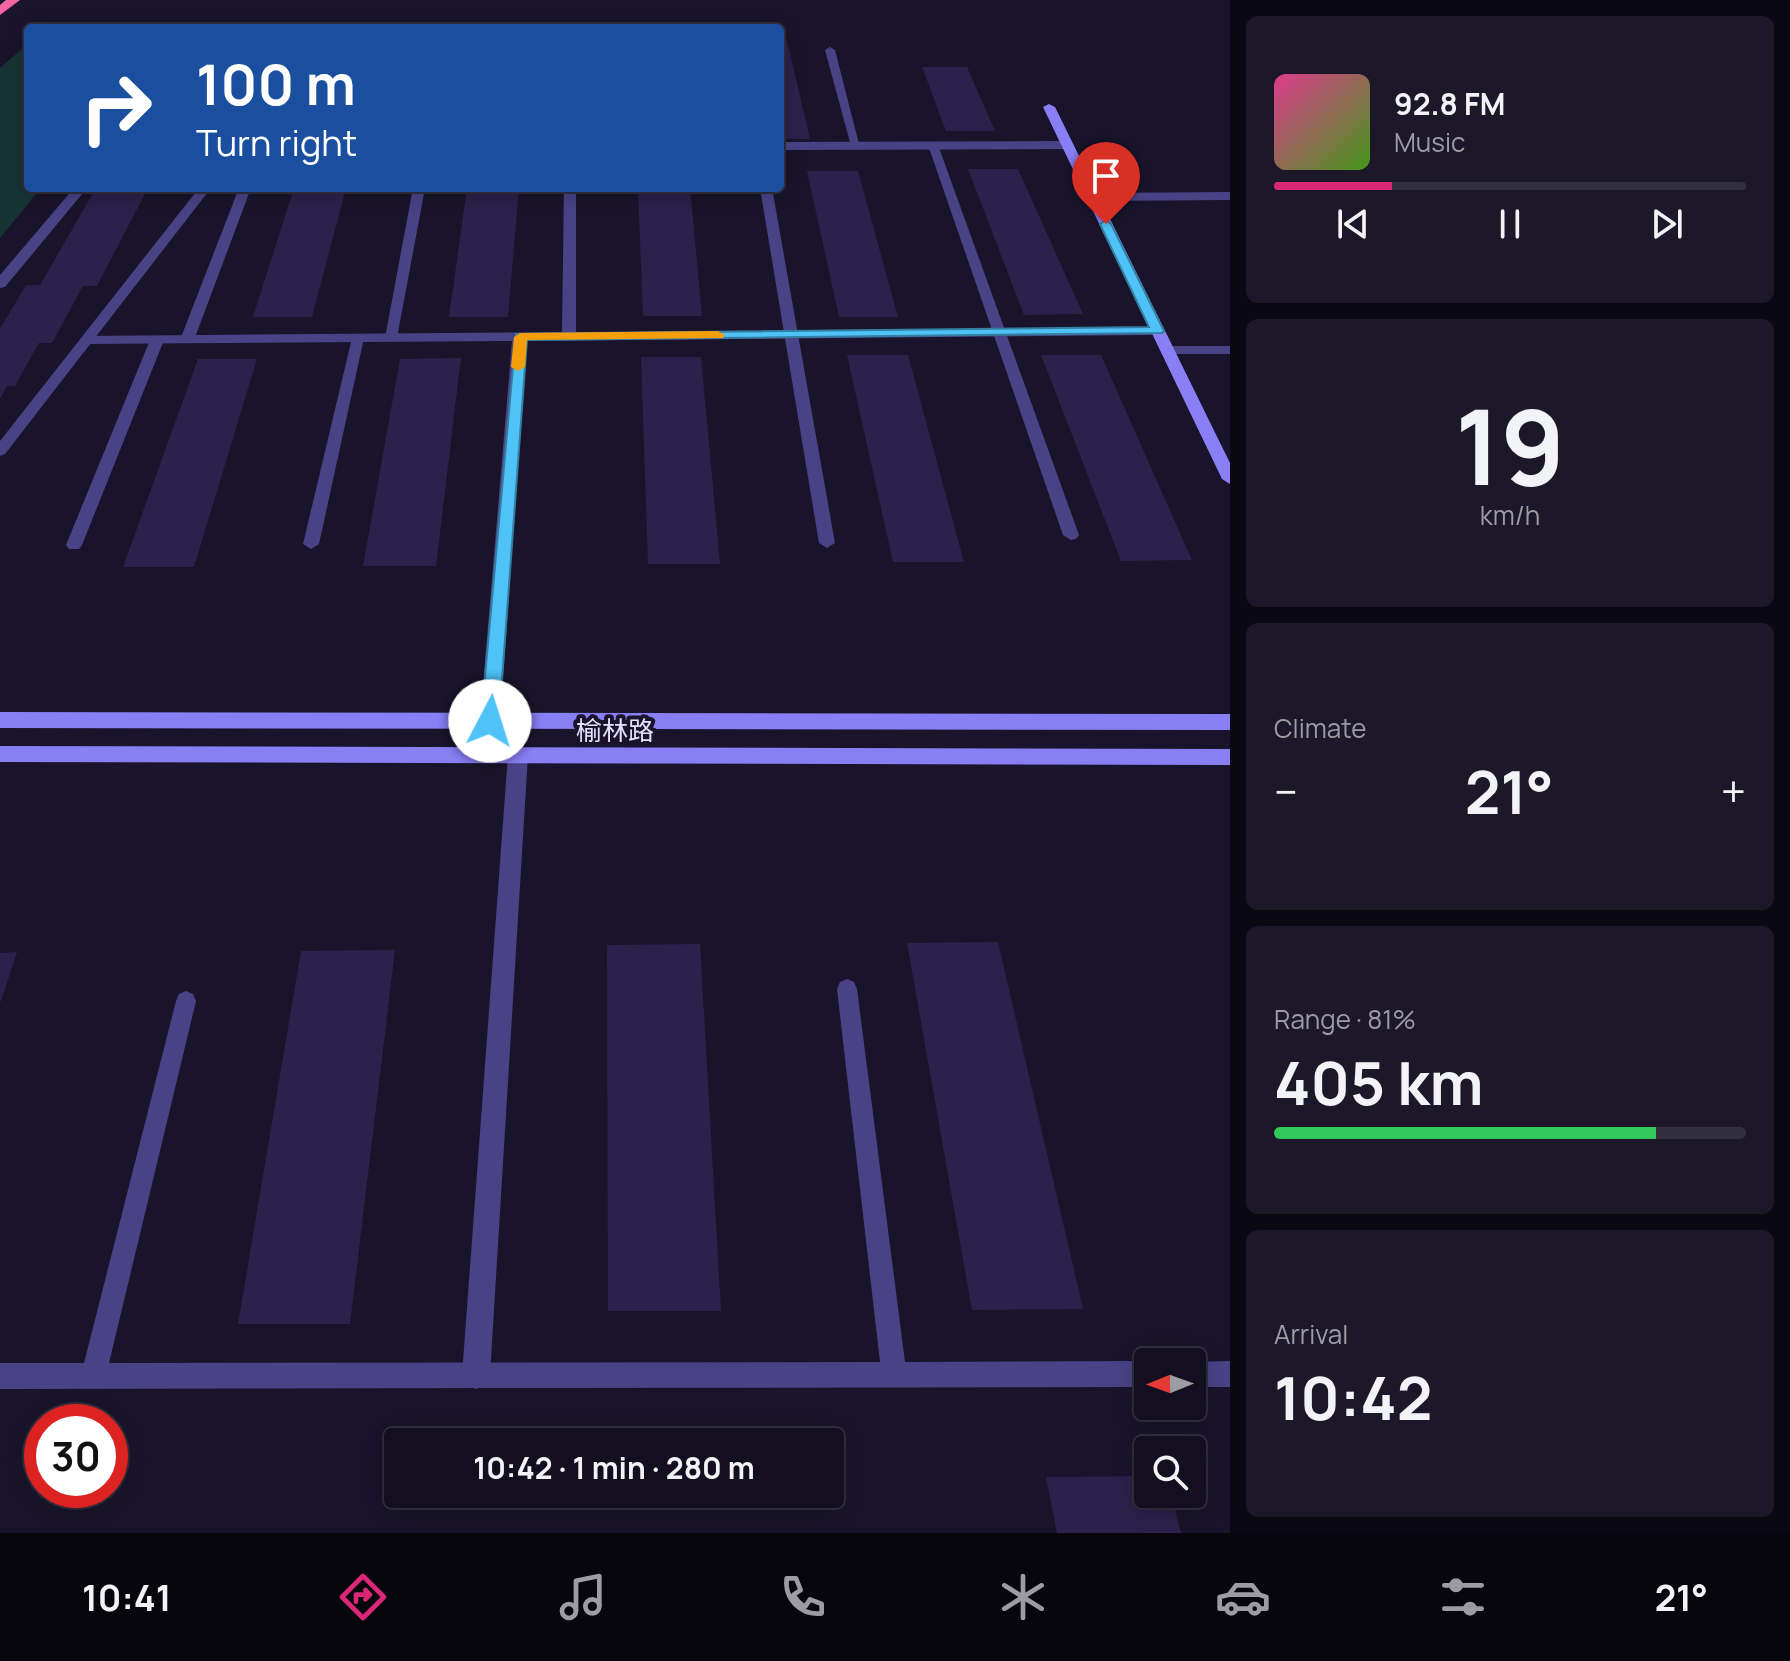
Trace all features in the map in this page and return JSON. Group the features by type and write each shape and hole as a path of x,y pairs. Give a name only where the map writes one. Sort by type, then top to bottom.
{"highway":[{"path":"0,11 14,0"}],"main road":[{"path":"1049,107 1230,479"},
{"name":"榆林路","path":"0,720 1230,722"},
{"name":"榆林路","path":"0,754 1230,757"}],"street":[{"path":"784,146 1067,145"},
{"path":"0,284 78,192"},
{"path":"569,336 570,192"},
{"path":"1093,197 1230,196"},
{"path":"87,340 1157,331"},
{"path":"490,721 520,337"},
{"path":"1167,350 1230,350"},
{"path":"476,1375 518,755"}],"lane":[{"path":"830,50 856,146"},
{"path":"933,145 1071,535"},
{"path":"0,451 202,192"},
{"path":"187,340 243,192"},
{"path":"391,338 418,192"},
{"path":"767,192 827,543"},
{"path":"311,544 358,338"},
{"path":"74,545 157,340"},
{"path":"847,989 894,1375"},
{"path":"93,1376 186,1001"},
{"path":"0,1376 1134,1374"},
{"path":"1206,1374 1230,1374"}],"green space":[{"path":"24,47 24,192 38,192 0,238 0,68"}],"building":[{"path":"784,41 787,41 810,139 784,139"},
{"path":"922,67 967,67 995,131 946,131"},
{"path":"968,169 1018,169 1083,314 1024,315"},
{"path":"807,171 858,171 898,317 839,317"},
{"path":"94,192 146,192 97,286 83,286 52,343 39,343 15,386 7,386 0,399 0,329 26,285 40,285"},
{"path":"293,192 345,192 312,317 253,317"},
{"path":"466,192 519,192 508,317 449,317"},
{"path":"638,192 690,192 702,316 643,316"},
{"path":"847,355 908,355 964,562 893,562"},
{"path":"1041,355 1101,355 1192,560 1121,561"},
{"path":"641,357 701,357 720,564 648,564"},
{"path":"461,358 436,566 363,566 400,359"},
{"path":"198,359 257,359 194,567 123,567"},
{"path":"998,942 1083,1309 972,1310 907,943"},
{"path":"700,944 721,1311 608,1311 607,945"},
{"path":"395,950 350,1324 238,1324 301,951"},
{"path":"17,952 1,1001 0,1001 0,953"},
{"path":"1134,1476 1134,1508 1175,1508 1181,1533 1057,1533 1046,1477"}],"slow traffic":[{"path":"518,367 520,337 718,335"}],"route":[{"path":"490,721 520,337 1157,331 1106,224"}]}
